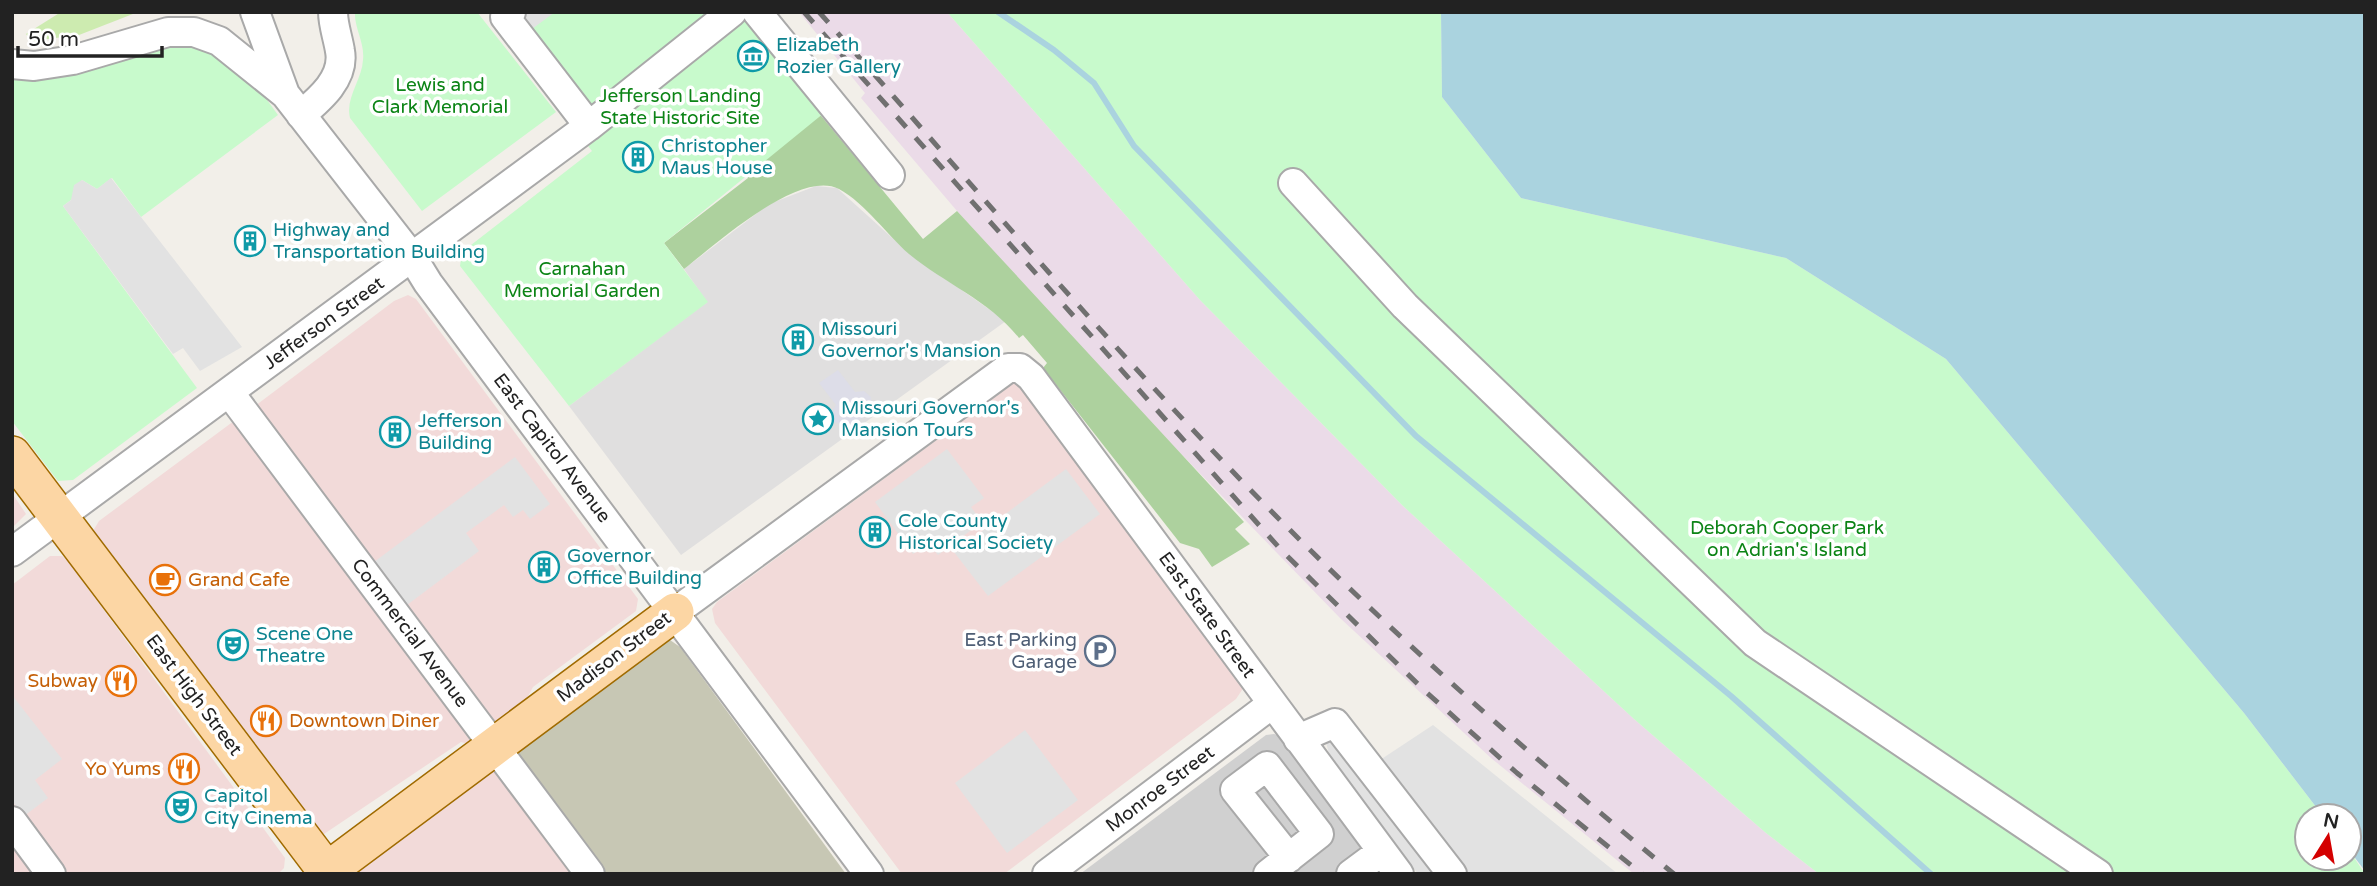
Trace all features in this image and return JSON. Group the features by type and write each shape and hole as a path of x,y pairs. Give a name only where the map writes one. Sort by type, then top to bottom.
{"main road":[{"name":"East High Street","path":"12,455 326,873"},
{"name":"Madison Street","path":"326,873 675,612"}],"street":[{"path":"12,64 34,66 73,61 156,34 199,26 226,33 235,29 252,12 293,104"},
{"path":"293,104 325,93 339,68 340,51 333,12"},
{"name":"Jefferson Street","path":"12,552 589,126 732,12"},
{"path":"757,12 890,175"},
{"path":"506,14 589,126"},
{"path":"199,26 293,104"},
{"name":"East Capitol Avenue","path":"293,104 412,257 436,294 869,874"},
{"path":"1293,183 1405,306 1755,643 2098,874"},
{"name":"Madison Street","path":"675,612 1008,368"},
{"name":"East State Street","path":"1008,368 1020,368 1031,377 1399,874"},
{"name":"Commercial Avenue","path":"229,391 590,874"},
{"name":"Monroe Street","path":"1047,874 1272,704"},
{"path":"1298,738 1335,723 1452,874"},
{"path":"1206,754 1235,790 1279,866 1353,811"},
{"path":"1235,790 1267,766 1319,834"},
{"path":"12,821 51,874"},
{"path":"1351,874 1382,851"}],"shaded area":[{"path":"491,12 555,12 513,43"},
{"path":"799,12 947,12 1200,300 1402,505 1634,719 1766,833 1819,874 1634,874 1491,758 1340,618 1128,399 957,211 861,98 865,93"},
{"path":"111,178 242,347 200,371 183,348 173,354 63,206 71,200 74,185 82,180 97,189"},
{"path":"816,186 837,188 910,254 1006,321 681,555 569,406 707,302 684,269 769,204"},
{"path":"408,295 416,299 638,599 636,611 533,687 525,702 488,729 255,406 394,301"},
{"path":"838,370 855,392 864,391 871,397 870,412 849,427 831,421 830,414 836,405 819,383"},
{"path":"1014,383 1020,383 1244,687 1236,699 1004,874 902,874 715,623 712,609 717,602"},
{"path":"242,415 479,737 469,744 461,742 324,834 323,841 93,531 99,521"},
{"path":"947,449 984,498 971,507 982,522 938,555 928,543 913,554 875,502"},
{"path":"515,457 550,504 530,519 523,510 513,517 504,505 466,533 479,551 407,605 374,562"},
{"path":"1066,469 1100,514 988,596 954,552"},
{"path":"12,493 26,514 12,528"},
{"path":"50,556 62,556 68,561 285,858 284,868 278,874 60,874 12,810 12,585"},
{"path":"658,639 670,640 680,647 846,874 605,874 511,749"},
{"path":"12,695 62,759 35,780 48,798 24,816 12,801"},
{"path":"1319,714 1338,714 1377,762 1433,725 1618,874 1418,874 1329,754"},
{"path":"1025,730 1078,800 1007,853 955,783"},
{"path":"1266,735 1285,737 1383,874 1080,874"},
{"path":"490,755 586,874 349,874"},
{"path":"12,833 42,874 12,874"}],"green space":[{"path":"61,12 138,12 79,35 32,41 26,34"},
{"name":"Lewis and Clark Memorial","path":"355,12 477,12 556,112 422,211 350,118 350,103 363,60"},
{"path":"536,12 746,12 824,113 664,243 708,302 569,406 460,266 462,252 592,151 503,38"},
{"name":"Deborah Cooper Park on Adrian's Island","path":"947,12 1441,12 1442,97 1521,198 1786,258 1946,359 2244,713 2312,802 2293,802 2293,872 2363,871 2365,874 1819,874 1766,833 1634,719 1402,505 1200,300"},
{"path":"167,42 209,47 249,75 278,115 141,217 112,178 97,189 82,180 71,200 63,206 197,388 73,480 58,481 12,421 12,77 68,75 93,69"},
{"path":"798,88 923,239 957,211 1244,522 1235,529 1250,544 1212,567 1199,549 1180,543 1043,368 1047,363 1023,335 1019,338 995,313 909,254 867,211 839,189 822,185 802,189 780,199 736,228 684,269 664,243 748,178 739,155"}],"water":[{"path":"1441,12 2365,12 2365,871 2363,802 2312,802 2244,713 1946,359 1786,258 1521,198 1442,97"}],"waterway":[{"path":"998,12 1054,50 1094,83 1134,146 1416,436 1731,696 1931,874"}],"railway":[{"path":"804,12 1282,551 1426,692 1517,773 1642,874"},
{"path":"819,12 1116,347 1301,541 1483,712 1674,874"}],"place":[{"name":"Elizabeth Rozier Gallery","path":"753,56"},
{"name":"Christopher Maus House","path":"638,157"},
{"name":"Highway and Transportation Building","path":"250,241"},
{"name":"Missouri Governor's Mansion","path":"798,340"},
{"name":"Missouri Governor's Mansion Tours","path":"818,419"},
{"name":"Jefferson Building","path":"395,432"},
{"name":"Cole County Historical Society","path":"875,532"},
{"name":"Governor Office Building","path":"544,567"},
{"name":"Grand Cafe","path":"165,580"},
{"name":"Scene One Theatre","path":"233,645"},
{"name":"East Parking Garage","path":"1100,651"},
{"name":"Subway","path":"121,681"},
{"name":"Downtown Diner","path":"266,721"},
{"name":"Yo Yums","path":"184,769"},
{"name":"Capitol City Cinema","path":"181,807"}],"park label":[{"name":"Jefferson Landing State Historic Site","path":"680,107"},
{"name":"Carnahan Memorial Garden","path":"582,280"}]}
